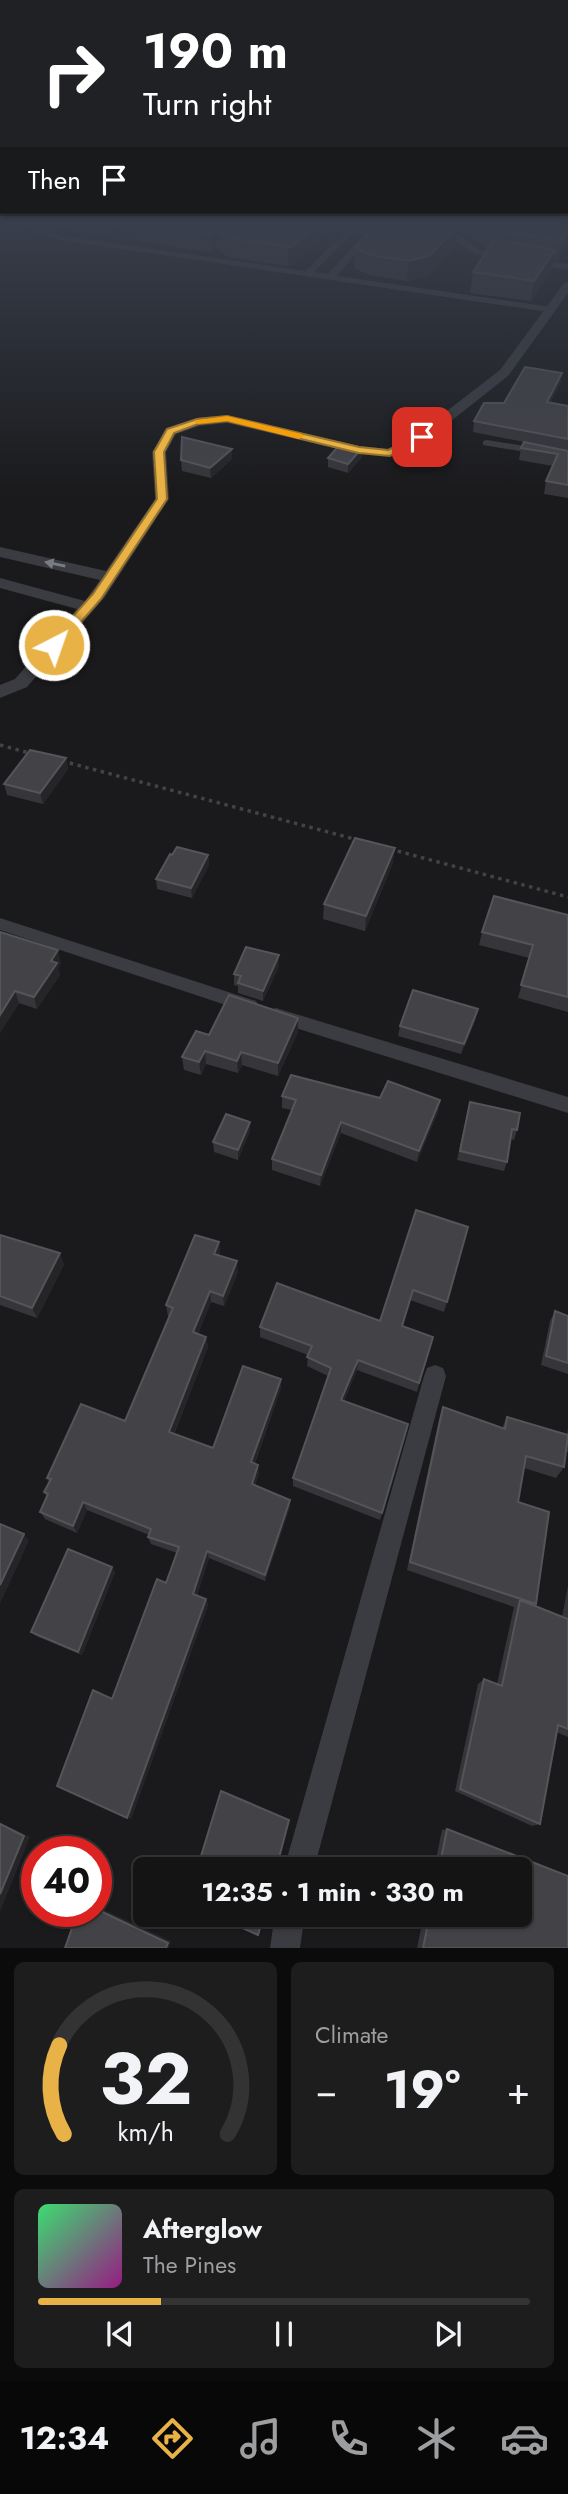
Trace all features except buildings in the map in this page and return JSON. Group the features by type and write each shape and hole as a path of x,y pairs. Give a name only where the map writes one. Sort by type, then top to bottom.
{"street":[{"path":"0,692 21,683 88,607 162,499 159,452 171,431 197,422 227,419 359,450 390,453 422,437 503,373 545,313"},
{"path":"487,443 568,456"},
{"path":"0,552 110,577"},
{"path":"0,583 88,607"},
{"path":"0,924 356,1041 568,1105"},
{"path":"302,1857 435,1376"},
{"path":"285,1948 288,1927"}],"path":[{"path":"0,745 41,756"},
{"path":"54,759 365,842"},
{"path":"379,846 568,897"}],"slow traffic":[{"path":"198,421 227,419 299,436"}],"route":[{"path":"54,645 97,597 162,499 159,452 171,431 197,422 227,419 359,450 390,453 422,437"}]}
